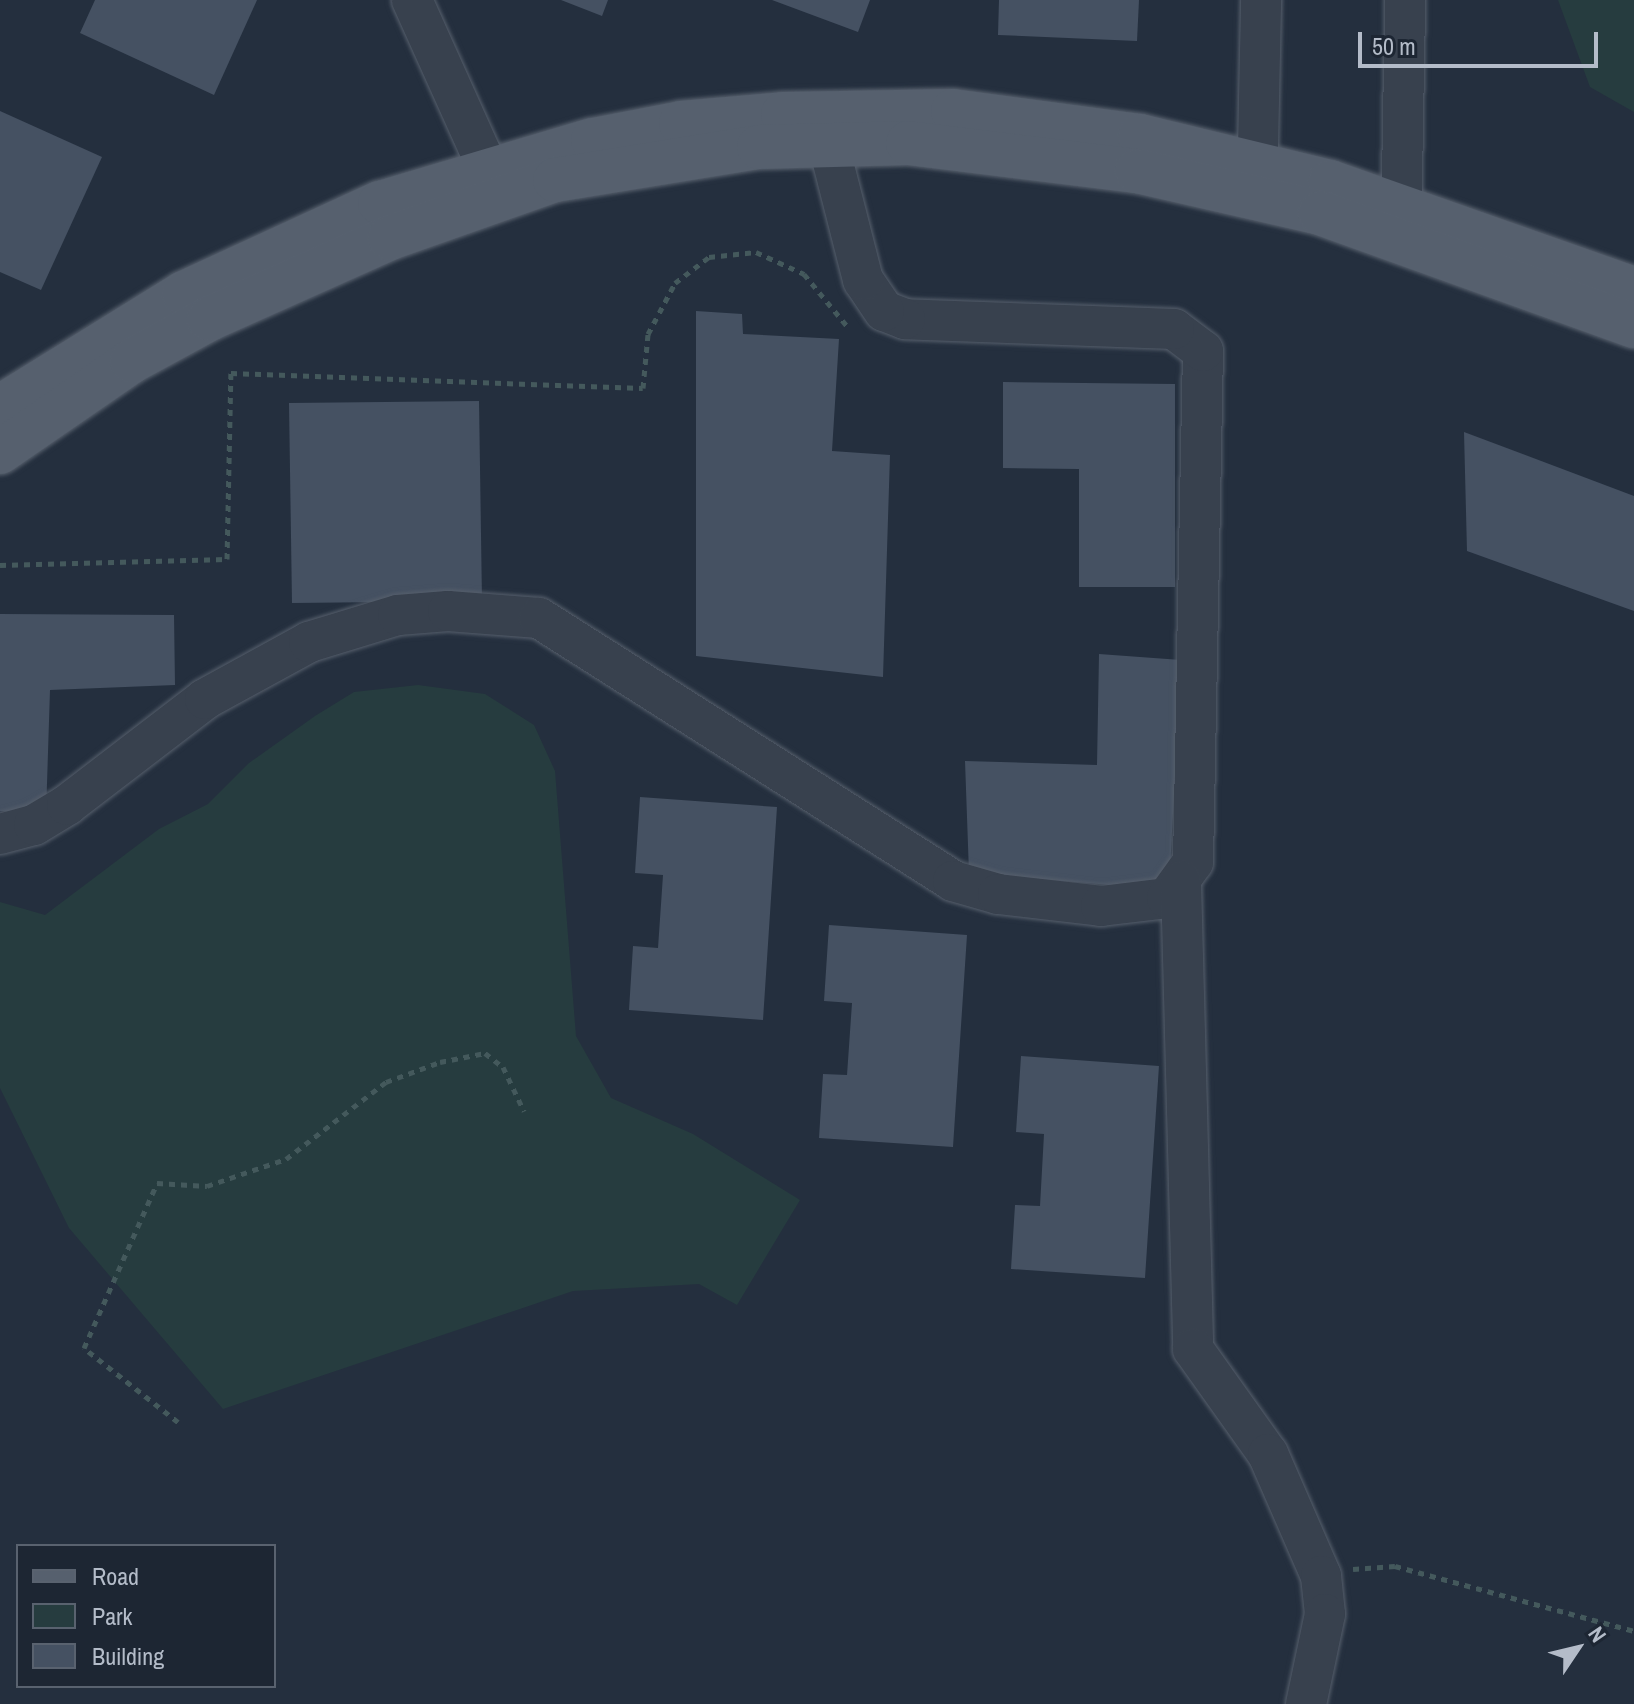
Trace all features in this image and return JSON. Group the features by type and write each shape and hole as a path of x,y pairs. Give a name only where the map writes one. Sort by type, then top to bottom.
{"main road":[{"path":"0,407 100,340 274,248 681,123 886,110 1033,119 1634,289"},
{"path":"0,452 120,369 209,319 494,182 674,157 828,143 981,148 1137,171 1257,180"},
{"path":"1401,223 1634,326"}],"street":[{"path":"412,0 494,182"},
{"path":"1257,180 1261,0"},
{"path":"1401,223 1405,0"},
{"path":"0,834 34,825 67,805 205,699 309,642 398,615 448,611 539,618 953,881 998,894 1101,906 1159,903 1181,881 1193,862 1198,764 1203,351 1174,329 905,319 884,311 863,280 828,143"},
{"path":"1181,881 1193,1349 1268,1454 1321,1576 1325,1614 1306,1704"}],"path":[{"path":"0,565 227,559 231,373 643,388 648,334 675,283 709,257 756,252 804,274 849,327 905,319"},
{"path":"178,1422 84,1348 157,1183 207,1186 286,1159 386,1082 440,1062 485,1053 503,1067 524,1111"},
{"path":"1325,1614 1340,1579 1375,1563 1634,1631"}],"green space":[{"path":"1558,0 1634,0 1634,112 1590,87"},
{"path":"418,685 485,694 534,725 555,771 576,1036 611,1098 693,1134 800,1200 737,1305 699,1284 573,1291 223,1409 69,1228 0,1088 0,902 45,915 159,829 208,804 249,763 315,716 354,692"}],"building":[{"path":"95,0 257,0 214,95 80,33"},
{"path":"561,0 608,0 602,16"},
{"path":"772,0 870,0 858,32"},
{"path":"999,0 1139,0 1137,41 998,35"},
{"path":"0,111 102,157 41,290 0,272"},
{"path":"696,311 742,314 743,334 839,339 832,451 890,455 883,677 696,656"},
{"path":"1003,382 1175,384 1175,587 1079,587 1079,469 1003,468"},
{"path":"479,401 482,601 292,603 289,403"},
{"path":"1464,432 1634,496 1634,611 1467,551"},
{"path":"0,614 174,615 175,685 50,690 46,815 0,811"},
{"path":"1099,654 1181,660 1169,890 969,873 965,761 1097,765"},
{"path":"640,797 777,807 763,1020 629,1010 633,946 658,948 663,875 635,873"},
{"path":"829,925 967,935 953,1147 819,1138 823,1074 847,1075 852,1003 824,1001"},
{"path":"1021,1056 1159,1066 1145,1278 1011,1269 1015,1205 1040,1206 1044,1134 1016,1132"}]}
